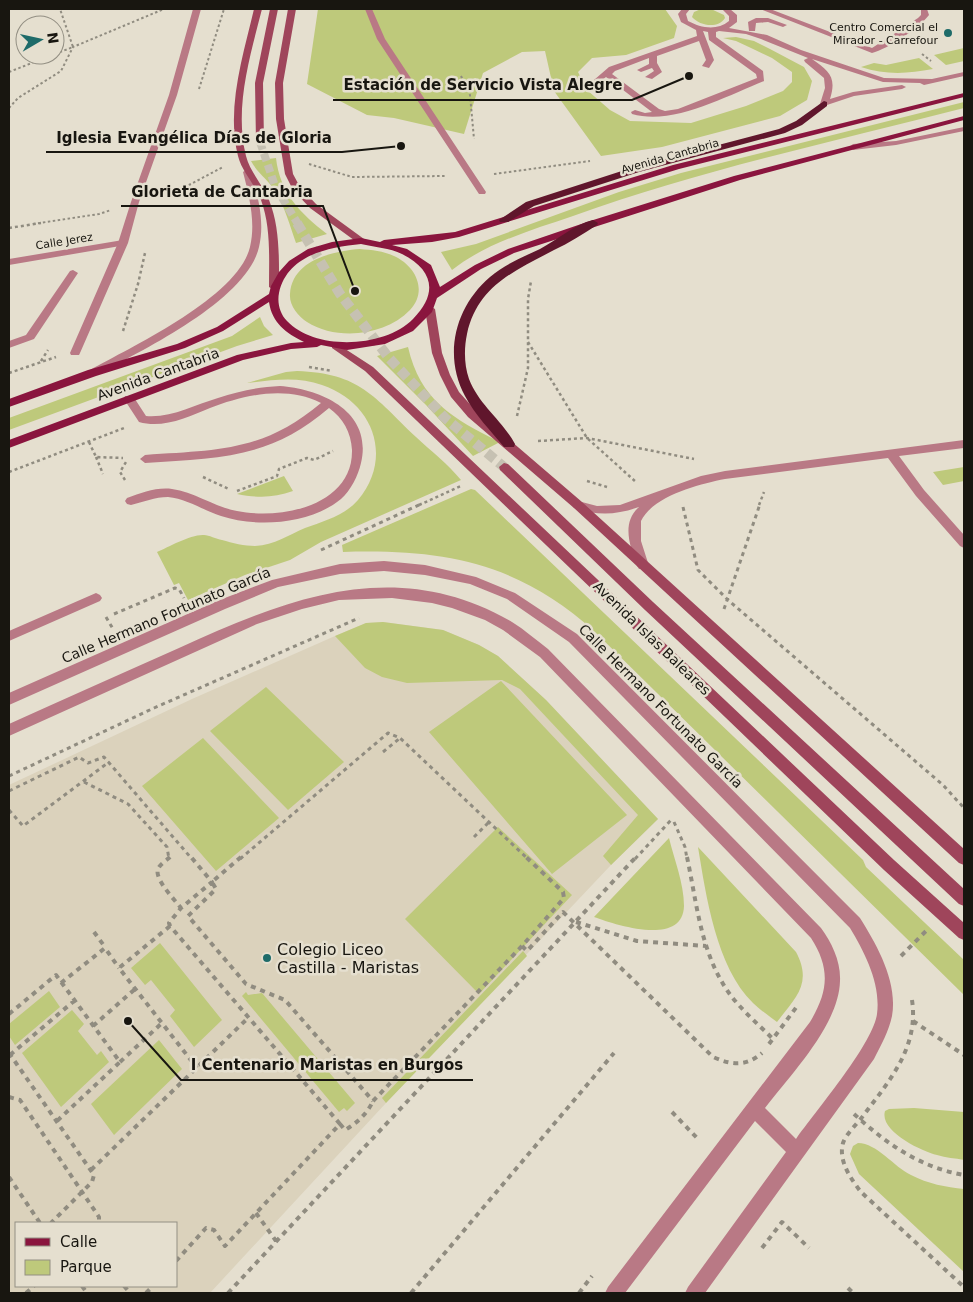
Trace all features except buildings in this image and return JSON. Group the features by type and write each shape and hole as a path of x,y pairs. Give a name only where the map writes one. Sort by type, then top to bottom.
{"highway":[{"path":"504,220 530,204 635,170 782,132 799,123 824,104"},
{"path":"509,444 470,395 460,367 459,352 463,322 478,296 488,285 509,269 593,223"}],"main road":[{"path":"258,9 241,80 241,146 247,172 264,199 268,212 274,256 273,292 275,312 285,325 301,336 322,344 360,346 383,342 420,322 430,309 436,295 434,278 424,262 406,250 384,243 361,241 332,244 306,253 285,268 273,292"},
{"path":"260,142 259,83 274,9"},
{"path":"292,9 279,83 280,119 289,174 296,188 314,206 361,241"},
{"name":"Avenida Cantabria","path":"384,243 432,239 504,220 676,167 964,95"},
{"path":"436,295 478,267 511,251 593,223 693,191 964,118"},
{"name":"Avenida Cantabria","path":"9,403 92,373 189,343 220,329 273,292"},
{"path":"430,309 437,353 444,375 455,394 472,414 578,505 964,858"},
{"name":"Avenida Cantabria","path":"9,444 241,358 291,346 322,344"},
{"name":"Avenida Islas Baleares","path":"336,346 369,369 889,865 964,934"},
{"name":"Avenida Islas Baleares","path":"504,467 649,606 961,896"}],"street":[{"path":"75,353 123,243 134,202 174,95 197,9"},
{"path":"368,9 381,39 482,192"},
{"path":"686,9 682,14 682,18 690,26 746,32 764,37 798,52 883,80 931,82"},
{"path":"726,9 764,37"},
{"path":"764,9 872,51 880,48 921,20 925,15 924,9"},
{"path":"715,30 730,25 733,22 733,15"},
{"path":"746,24 751,24 755,20 770,20 866,56 889,52 897,44 900,35"},
{"path":"698,28 710,60 706,66"},
{"path":"635,112 645,115 672,112 761,79 760,73 712,38 715,30"},
{"path":"601,86 598,80 608,71 702,37"},
{"path":"798,52 826,74 830,90 824,104"},
{"path":"649,77 658,72 653,63 652,54"},
{"path":"641,70 650,67 653,63"},
{"path":"608,71 610,77 622,81 656,111 672,112"},
{"path":"824,104 853,94 931,82 964,74"},
{"path":"853,147 896,143 964,130"},
{"name":"Avenida Cantabria","path":"92,373 186,323 220,295 240,274 252,256 257,228 256,210 247,172"},
{"name":"Calle Jerez","path":"9,262 123,243"},
{"path":"9,345 30,337 74,273"},
{"path":"129,399 142,420 158,422 221,400 270,390 302,391 314,394 342,412 354,430 358,448 355,469 346,488 326,504 301,514 264,520 238,516 213,508 194,499 171,494 153,494 131,501"},
{"path":"145,459 230,452 272,441 313,416 329,402"},
{"path":"578,505 597,510 620,509 705,479 725,474 964,444"},
{"path":"891,454 920,493 964,543"},
{"path":"643,566 634,542 635,524 638,516 660,496"},
{"name":"Calle Hermano Fortunato García","path":"9,699 220,605 276,584 301,577 340,569 384,566 426,570 472,580 511,596 573,638 632,696 855,923 874,956 881,980 884,1014 877,1037 797,1152"},
{"path":"9,730 253,620 292,607 352,594 394,593 444,600 483,614 508,626 544,653 816,933 827,948 832,965 832,990 825,1010 793,1058 755,1109 614,1293"},
{"path":"9,636 96,598"},
{"path":"694,1293 797,1152 755,1109"}],"path":[{"path":"9,108 18,98 61,71 73,47 60,9"},
{"path":"65,50 164,9"},
{"path":"9,72 26,65"},
{"path":"461,76 470,95 474,142 471,175"},
{"path":"9,228 99,214 189,185 230,164"},
{"path":"515,422 528,368 528,299 532,274"},
{"path":"528,341 588,438 640,485"},
{"path":"9,373 41,361 75,353"},
{"path":"534,442 588,438 701,460"},
{"path":"89,442 103,474"},
{"path":"307,458 314,460 333,453 333,445"},
{"path":"96,457 129,458"},
{"path":"201,481 216,488"},
{"path":"325,546 461,486"},
{"path":"723,613 764,490"},
{"path":"682,504 698,570 728,600 943,785 964,808"},
{"path":"106,617 175,588 179,589 186,604"},
{"path":"9,776 154,708 366,615"},
{"path":"119,968 170,926 169,923 181,908 388,733 400,738 563,892 565,896 522,946 373,1101 370,1110 357,1123 345,1130 170,926"},
{"path":"384,752 400,738"},
{"path":"9,791 79,757 88,763 102,756 212,882 216,889 188,916 246,984 285,1000 373,1101"},
{"path":"9,810 23,826 109,762"},
{"path":"84,782 128,804 168,847 170,858 158,868 157,874 162,884 181,908"},
{"path":"666,812 680,825"},
{"path":"228,1293 672,819"},
{"path":"474,837 489,822"},
{"path":"522,946 526,950 563,912 713,1057 726,1064 740,1066 754,1061 800,1001"},
{"path":"575,922 637,941 706,946"},
{"path":"901,956 929,927"},
{"path":"94,932 135,990 197,1068"},
{"path":"61,984 105,948"},
{"path":"9,1014 56,975 120,1062"},
{"path":"93,1026 135,990"},
{"path":"52,1222 92,1182 94,1175 9,1054 74,1001"},
{"path":"91,1170 248,1018"},
{"path":"913,1021 964,1055"},
{"path":"57,1121 162,1023"},
{"path":"411,1293 614,1053"},
{"path":"9,1097 20,1100 83,1192 99,1217 99,1222"},
{"path":"672,1112 698,1138 694,1143"},
{"path":"859,1120 843,1142 841,1153 851,1178 861,1192 964,1287"},
{"path":"178,1258 206,1228 214,1230 225,1246 340,1124"},
{"path":"9,1177 39,1222"},
{"path":"256,1213 276,1241"},
{"path":"756,1256 782,1222 809,1248"},
{"path":"579,1293 596,1270"},
{"path":"848,1288 853,1293"}],"shaded area":[{"name":"Colegio Liceo Castilla - Maristas","path":"383,622 443,630 479,645 498,656 546,700 658,819 611,865 386,1103 210,1293 9,1293 9,785 192,699 366,623"}],"green space":[{"path":"318,9 665,9 677,26 674,38 626,55 592,58 578,72 587,90 610,110 630,121 691,123 746,106 783,91 792,82 792,72 772,58 736,41 723,38 736,37 754,41 804,67 812,81 807,100 780,116 662,147 601,156 554,91 545,51 522,52 483,73 464,134 394,118 367,115 307,84"},
{"path":"701,9 711,9 724,15 725,18 718,24 709,25 692,17 694,12"},
{"path":"964,48 964,61 946,65 934,55"},
{"path":"919,58 933,69 896,73 861,67 874,63 886,65"},
{"path":"964,102 964,108 718,171 621,200 510,238 479,252 452,270 441,252 476,244 619,192 681,173"},
{"path":"276,158 282,182 293,201 308,218 327,234 296,243 279,197 251,161"},
{"path":"360,249 390,254 402,260 413,272 419,287 415,303 410,310 388,326 360,333 332,332 304,320 295,310 290,298 292,282 298,273 306,265 327,255"},
{"path":"260,317 264,326 273,335 237,346 9,430 9,418 232,336"},
{"path":"408,347 413,365 421,381 441,406 467,425 500,442 473,456 377,356"},
{"path":"297,371 336,377 351,382 364,390 389,410 461,480 321,542 290,560 245,575 188,600 179,583 174,585 157,552 199,535 247,545 269,544 340,514 358,500 369,483 375,466 376,449 373,433 365,418 354,404 340,393 304,380 247,383 286,372"},
{"path":"964,467 964,481 943,485 933,472"},
{"path":"284,476 293,491 265,497 237,494"},
{"path":"471,489 475,490 863,860 866,867 964,960 964,995 595,632 566,608 508,575 478,565 414,553 343,552 342,545"},
{"path":"383,622 443,630 479,645 498,656 546,700 658,819 611,865 603,856 638,815 520,689 502,680 407,683 382,677 365,668 335,636 366,623"},
{"path":"501,681 627,815 552,874 429,732"},
{"path":"266,687 344,762 288,810 210,731"},
{"path":"203,738 279,818 216,871 142,786"},
{"path":"498,827 572,895 479,994 405,919"},
{"path":"669,838 684,897 681,919 673,926 661,930 647,930 632,928 594,917"},
{"path":"698,847 796,952 801,963 803,973 800,990 777,1022 753,1003 740,988 730,970 721,950 709,908"},
{"path":"160,943 222,1020 194,1047 170,1016 175,1010 151,980 145,985 131,968"},
{"path":"523,951 527,956 386,1103 382,1098"},
{"path":"49,991 60,1007 15,1045 9,1036 9,1024"},
{"path":"246,992 248,995 262,993 355,1103 347,1111 344,1108 339,1112 242,996"},
{"path":"72,1010 84,1024 78,1031 97,1055 101,1051 109,1062 61,1107 22,1053"},
{"path":"159,1040 182,1069 114,1135 91,1104"},
{"path":"914,1108 964,1112 964,1160 940,1156 912,1145 888,1126 885,1111 889,1109"},
{"path":"858,1143 865,1144 879,1151 917,1178 937,1185 964,1189 964,1272 859,1174 850,1154 853,1146"}],"tunnel":[{"path":"260,142 275,186 298,224"},
{"path":"297,223 340,294 389,358 445,418 504,467"}],"place":[{"name":"Centro Comercial el Mirador - Carrefour","path":"948,33"},
{"name":"Estación de Servicio Vista Alegre","path":"689,76"},
{"name":"Iglesia Evangélica Días de Gloria","path":"401,146"},
{"name":"Glorieta de Cantabria","path":"355,291"},
{"name":"Colegio Liceo Castilla - Maristas","path":"267,958"},
{"name":"I Centenario Maristas en Burgos","path":"128,1021"}]}
